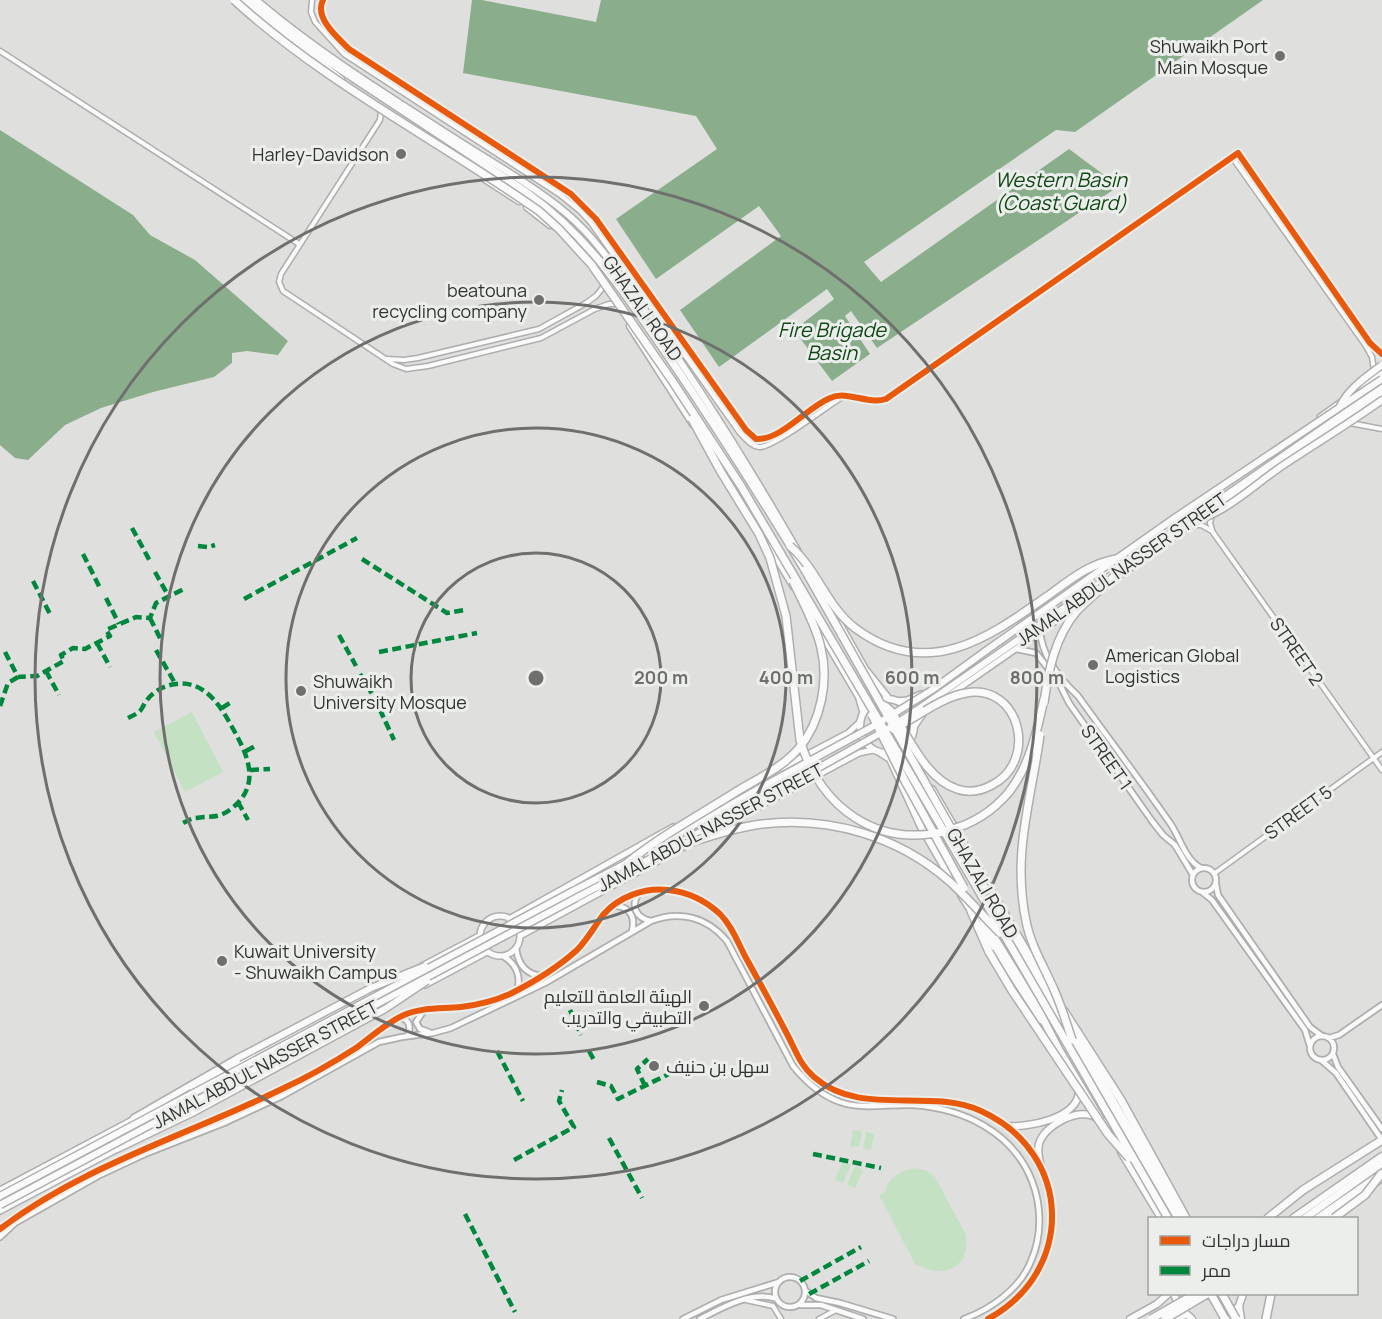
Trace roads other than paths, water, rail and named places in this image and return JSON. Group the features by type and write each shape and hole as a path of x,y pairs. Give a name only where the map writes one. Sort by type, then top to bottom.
{"highway":[{"path":"234,0 304,57 521,199 559,229 591,264 685,400 783,556 785,565 816,629 823,657 823,681 817,717 800,747 777,767 650,845 627,862"},
{"path":"250,0 310,49 526,192 575,232 599,258 698,400 790,546 802,557 834,606 853,626 869,638 888,646 924,653 954,649 980,640 1002,628 1084,570 1101,562 1116,559"},
{"path":"685,400 721,472 759,534 770,558 786,616 797,725 805,757 820,784 845,811 862,823 884,832 915,836 962,827 996,806 1010,791 1020,775 1035,739 1054,653 1064,630 1075,613 1106,586 1123,567"},
{"name":"GHAZALI ROAD","path":"790,546 1072,1040 1177,1217"},
{"name":"GHAZALI ROAD","path":"783,556 1167,1217"},
{"path":"881,704 891,711 896,719 902,728 906,735 933,773 946,784 957,789 976,791 998,782 1009,772 1018,754 1019,733 1011,712 999,700 982,693 968,692 952,697 923,712 901,725 897,728 886,730"},
{"path":"1044,699 1035,769 1022,834 1021,891 1030,937 1055,991 1072,1040"},
{"path":"871,706 873,718 880,732 964,888 1037,1007 1058,1048"},
{"path":"673,848 735,829 761,824 817,823 851,830 891,843 933,868 950,882 1007,940"},
{"path":"971,911 989,952 1011,989 1108,1134 1135,1164"},
{"path":"1042,978 1107,1077 1183,1217"},
{"path":"1269,1217 1303,1190 1382,1140"},
{"path":"1306,1217 1382,1163"},
{"path":"1320,1217 1382,1176"},
{"path":"1335,1217 1365,1195 1382,1176"},
{"path":"1151,1319 1192,1295"},
{"path":"1165,1319 1206,1295"},
{"path":"1210,1295 1226,1319"},
{"path":"1224,1295 1236,1319"},
{"path":"1226,1319 1231,1295"},
{"path":"1266,1319 1271,1295"}],"main road":[{"name":"GHAZALI ROAD","path":"243,0 381,110 535,213 552,226 580,256 616,304 744,504 859,696 864,711"},
{"name":"GHAZALI ROAD","path":"256,0 287,26 348,70 553,203 598,245 670,344 738,448 865,669 890,699"},
{"path":"1339,409 1350,391 1382,365"},
{"name":"JAMAL ABDUL NASSER STREET","path":"0,1205 821,756 917,699 1116,559 1339,409 1379,378 1382,373"},
{"name":"JAMAL ABDUL NASSER STREET","path":"897,701 907,700 924,692 1141,547 1379,378"},
{"name":"JAMAL ABDUL NASSER STREET","path":"0,1196 445,963 673,848 886,730 1186,525 1382,387"},
{"path":"520,936 859,753 899,751 907,745 914,727 929,708 1016,649 1186,525 1213,509 1382,392"},
{"path":"1186,525 1223,509 1284,465 1382,400"},
{"path":"876,751 868,746 861,735 860,722 864,711 875,702 890,699 897,701 910,711 914,727"},
{"path":"509,919 700,811 848,733 860,722"},
{"name":"GHAZALI ROAD","path":"912,736 913,755 1183,1217"},
{"name":"GHAZALI ROAD","path":"876,751 885,754 890,759 921,827 971,911 1076,1076 1160,1217"},
{"path":"499,916 509,919 517,926 520,936 516,948 503,956 492,955 480,942 482,926 489,919 499,916"},
{"path":"0,1190 479,936"},
{"path":"0,1211 487,952"},
{"path":"134,1118 238,1058 371,988 404,973 445,963"},
{"path":"117,1149 192,1113 385,1009 445,963"},
{"path":"1005,1126 1017,1127 1045,1123 1073,1107 1079,1098 1076,1076"},
{"path":"1041,1167 1038,1155 1039,1143 1049,1128 1075,1114 1085,1112 1094,1115 1104,1124"},
{"path":"1294,1217 1382,1156"},
{"path":"1324,1217 1382,1176"},
{"path":"1130,1319 1157,1304 1166,1295"},
{"path":"1175,1295 1177,1303 1192,1319"},
{"path":"1226,1319 1239,1306 1242,1295"},
{"path":"1239,1306 1241,1319"},
{"path":"1173,1319 1186,1315"}],"street":[{"path":"312,0 312,16 332,43 344,54 567,200 591,223 740,433 753,444 760,447 775,442 845,396"},
{"path":"323,0 320,8 321,15 349,49 571,194 596,219 751,436 764,439 772,436 821,402 835,396 872,401 886,399 1238,153 1370,343 1382,354"},
{"path":"0,51 299,244"},
{"path":"403,93 407,87"},
{"path":"381,110 380,120 279,278 283,291 397,367 406,369 447,362 552,334 601,306 616,304"},
{"path":"380,120 392,117"},
{"path":"1232,157 1366,346 1379,378"},
{"path":"567,200 571,194"},
{"path":"386,358 410,360 539,329 557,321 596,296 604,286"},
{"path":"527,332 529,341"},
{"path":"445,352 447,362"},
{"path":"1350,414 1348,420 1352,423"},
{"path":"1336,424 1352,423 1382,429"},
{"path":"1212,531 1210,523 1213,509"},
{"path":"1186,525 1201,525 1212,531"},
{"name":"STREET 2","path":"1212,531 1382,770"},
{"name":"STREET 1","path":"1040,631 1042,647 1065,683 1078,696 1170,824 1184,848 1202,868"},
{"path":"1016,649 1036,652 1038,647 1042,647"},
{"name":"STREET 1","path":"1036,652 1159,831 1175,845 1193,875"},
{"path":"1069,703 1078,696"},
{"name":"STREET 5","path":"1215,873 1382,752"},
{"path":"1159,831 1168,832 1170,824"},
{"path":"1382,1006 1339,1035 1329,1038 1322,1036 1310,1027 1218,895 1215,873 1209,868 1202,868 1193,875 1193,885 1212,900 1305,1030 1314,1057 1336,1073 1382,1140"},
{"path":"1202,892 1211,891 1216,884"},
{"path":"0,1229 79,1179 290,1086 341,1057 400,1017 425,1010 484,1003 517,990 543,976 580,947 612,906 639,893 669,890 685,894 710,906 722,916 789,1038 800,1063 816,1079 835,1091 854,1098 921,1099 978,1109 1005,1126 1030,1148 1041,1167 1050,1192 1052,1215 1050,1243 1041,1269 1032,1282 1012,1303 988,1319"},
{"path":"639,893 634,901 636,911 642,918 651,921"},
{"path":"612,906 621,906 628,910 634,922 632,931"},
{"path":"164,1143 224,1123 282,1096 379,1042 451,1028 535,988 651,921 669,916 688,916 704,921 722,934 731,946 793,1066 818,1091 839,1102 853,1105 913,1105 965,1116 1010,1145 1025,1164 1036,1191 1039,1214 1038,1242 1031,1263 1023,1277 1006,1294 980,1313 964,1319"},
{"path":"516,948 518,959 527,972 531,975 543,976"},
{"path":"503,956 511,962 519,975 517,990"},
{"path":"1334,1044 1382,1006"},
{"path":"425,1010 419,1016 417,1025 420,1029 433,1033"},
{"path":"400,1017 407,1020 410,1025 408,1036"},
{"path":"1310,1046 1314,1039 1322,1036"},
{"path":"1329,1038 1334,1044 1333,1054 1338,1067 1382,1130"},
{"path":"1321,1060 1330,1058 1333,1054"},
{"path":"944,1110 947,1109 949,1103"},
{"path":"973,1120 973,1112 978,1109"},
{"path":"0,1237 15,1223 81,1185 151,1149"},
{"path":"1039,1214 1052,1215"},
{"path":"683,1319 721,1300 779,1282 787,1277 800,1281 806,1291 816,1298 893,1319"},
{"path":"777,1299 776,1288 779,1282"},
{"path":"797,1306 805,1297 806,1291"},
{"path":"1006,1294 1012,1303"},
{"path":"700,1319 723,1307 745,1300 766,1297 777,1299 786,1307 814,1304 863,1319"},
{"path":"721,1300 723,1307"},
{"path":"745,1300 773,1306 781,1319"},
{"path":"707,1307 710,1314"},
{"path":"819,1319 836,1310"}],"water":[{"path":"472,0 596,22 601,0 1263,0 1075,132 1056,130 864,262 881,282 1069,149 1119,186 877,348 851,311 845,316 870,354 832,381 794,330 834,299 827,289 719,367 680,310 781,236 759,206 656,279 616,219 717,149 696,116 463,73"},
{"path":"0,130 133,215 150,235 195,260 288,341 278,355 247,351 232,353 232,363 214,377 101,408 65,425 28,460 15,458 0,445"}],"place":[{"name":"Shuwaikh Port Main Mosque","path":"1280,56"},
{"name":"Harley-Davidson","path":"401,154"},
{"name":"beatouna recycling company","path":"539,300"},
{"name":"American Global Logistics","path":"1093,665"},
{"name":"Shuwaikh University Mosque","path":"301,691"},
{"name":"Kuwait University - Shuwaikh Campus","path":"222,961"},
{"name":"الهيئة العامة للتعليم التطبيقي والتدريب","path":"704,1006"},
{"name":"سهل بن حنيف","path":"654,1066"}],"water label":[{"name":"Western Basin (Coast Guard)","path":"1061,190"},
{"name":"Fire Brigade Basin","path":"832,340"}]}
